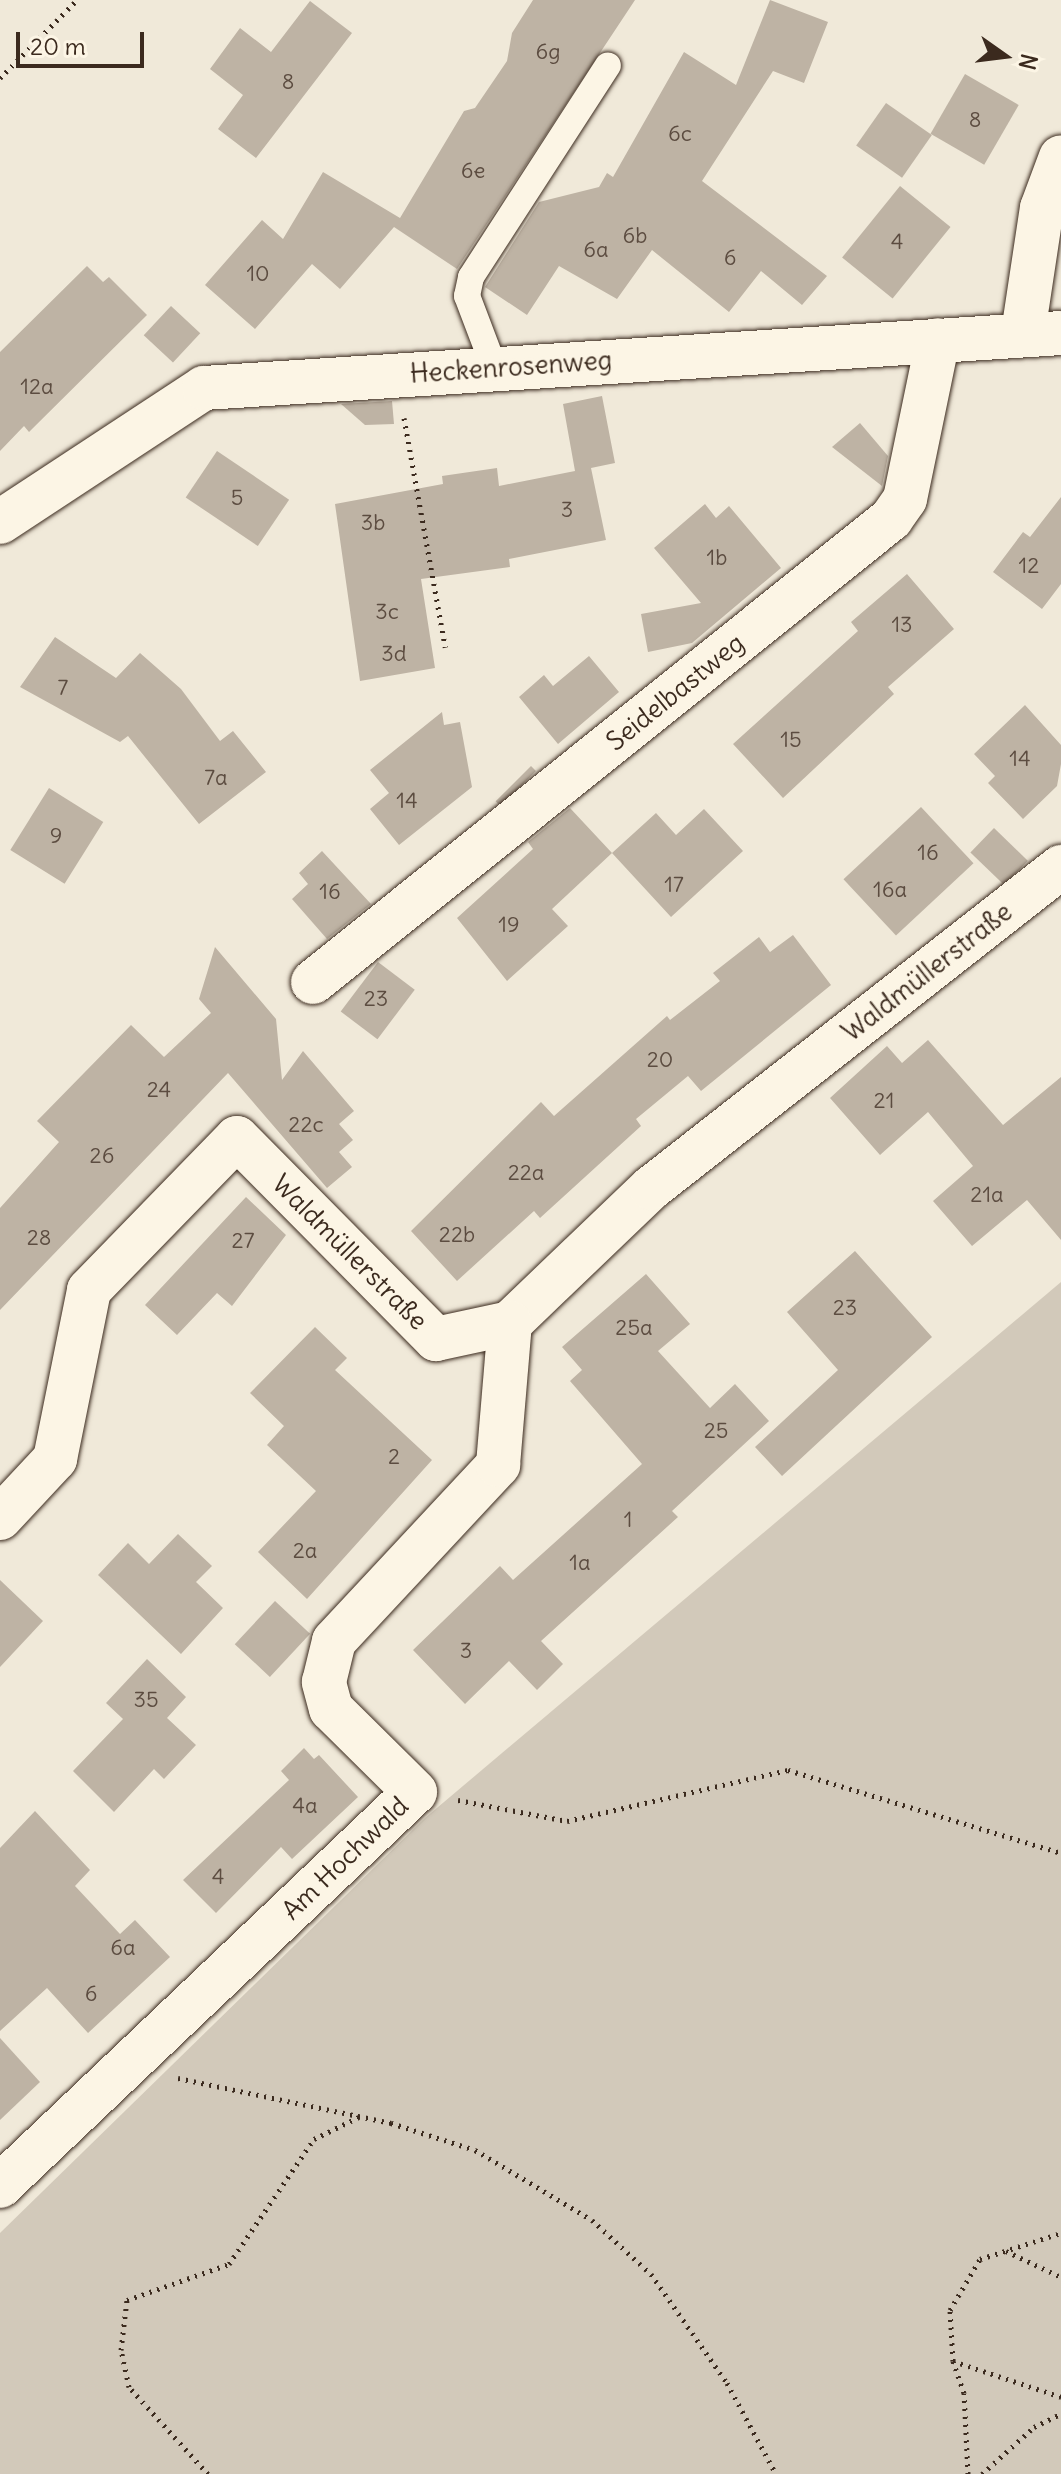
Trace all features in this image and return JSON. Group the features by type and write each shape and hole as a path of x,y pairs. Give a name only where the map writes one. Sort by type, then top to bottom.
{"street":[{"path":"1042,333 1042,208 1061,157"},
{"name":"Heckenrosenweg","path":"0,522 204,388 1042,333"},
{"name":"Seidelbastweg","path":"313,982 891,519 905,499 938,340"},
{"name":"Waldmüllerstraße","path":"0,1518 55,1459 89,1290 237,1138 436,1339 510,1323 651,1188 1061,867"},
{"name":"Am Hochwald","path":"0,2186 415,1792 331,1709 324,1682 334,1641 498,1465 510,1323"}],"lane":[{"path":"494,367 467,296 471,277 608,65"}],"path":[{"path":"0,78 77,0"},
{"path":"397,374 445,647"},
{"path":"415,1792 567,1821 788,1770 1061,1853"},
{"path":"127,2065 359,2117 475,2150 592,2220 651,2274 727,2383 776,2474"},
{"path":"208,2474 129,2387 121,2350 127,2300 229,2264 314,2139 359,2117"},
{"path":"968,2474 964,2393 953,2361 950,2310 980,2259 1061,2233"},
{"path":"1006,2251 1061,2277"},
{"path":"953,2361 1061,2397"},
{"path":"982,2474 1034,2427 1061,2414"}],"shaded area":[{"path":"1061,1282 1061,2474 0,2474 0,2233 425,1818"}],"building":[{"path":"533,0 635,0 457,269 394,227 340,289 312,264 255,329 205,285 262,220 283,239 323,172 400,218 464,111 475,108 507,61 512,33"},
{"path":"770,0 828,22 804,83 773,71 702,181 827,276 802,305 761,271 729,312 652,250 617,299 559,266 527,315 485,287 539,202 599,187 607,173 613,177 684,52 736,85"},
{"path":"310,1 352,33 256,158 218,129 243,95 210,69 240,28 271,52"},
{"path":"965,74 1019,105 984,165 930,134"},
{"path":"886,103 932,135 902,178 856,146"},
{"path":"900,186 951,227 893,298 842,257"},
{"path":"87,266 103,282 109,277 147,315 29,432 24,426 0,451 0,352"},
{"path":"171,306 200,333 173,363 144,335"},
{"path":"602,396 615,463 591,468 606,540 509,559 510,567 421,579 435,668 360,681 335,504 443,484 442,476 497,468 499,486 575,471 563,404"},
{"path":"392,401 394,424 365,425 341,404"},
{"path":"860,423 888,456 882,486 832,447"},
{"path":"217,451 289,500 258,546 186,497"},
{"path":"1061,497 1061,584 1042,609 993,572 1023,532 1030,537"},
{"path":"705,504 716,518 729,506 781,568 692,643 648,652 641,614 701,603 654,548"},
{"path":"907,574 954,629 888,687 894,694 783,798 733,744 858,631 851,622"},
{"path":"55,637 116,678 140,653 181,689 220,741 233,731 266,772 199,824 128,736 120,742 20,687"},
{"path":"589,656 619,692 558,744 519,697 544,675 553,686"},
{"path":"1025,705 1061,745 1061,764 1057,786 1023,819 988,783 995,776 974,754"},
{"path":"442,712 444,725 460,722 472,787 399,845 370,809 389,793 370,770"},
{"path":"531,766 536,771 501,806 496,801"},
{"path":"49,788 103,822 65,884 10,850"},
{"path":"921,807 974,863 896,936 843,879"},
{"path":"570,808 612,853 552,909 568,926 507,981 457,918 533,849 528,842"},
{"path":"704,809 743,851 671,917 612,853 656,813 676,835"},
{"path":"994,828 1028,861 1004,885 970,852"},
{"path":"322,851 371,904 327,939 292,899 308,884 299,873"},
{"path":"793,935 831,985 701,1091 688,1076 636,1119 641,1126 540,1218 534,1211 457,1281 411,1231 541,1102 554,1116 667,1016 670,1020 720,981 713,973 759,937 770,952"},
{"path":"215,947 276,1019 282,1080 303,1051 354,1111 339,1124 353,1140 339,1152 352,1167 327,1188 228,1073 0,1310 0,1208 59,1142 37,1121 131,1025 164,1057 211,1013 199,999"},
{"path":"378,962 415,990 377,1039 341,1012"},
{"path":"928,1040 1003,1125 1061,1077 1061,1240 1027,1200 972,1246 933,1201 973,1166 928,1112 880,1155 830,1098 887,1046 902,1063"},
{"path":"246,1197 286,1235 232,1306 217,1293 177,1335 145,1305"},
{"path":"855,1251 932,1337 782,1476 755,1447 838,1370 787,1312"},
{"path":"646,1274 690,1324 658,1351 710,1408 735,1384 769,1421 672,1511 678,1517 541,1641 563,1664 537,1690 509,1661 465,1704 413,1650 500,1566 513,1580 642,1464 570,1381 582,1370 562,1347"},
{"path":"315,1327 347,1358 335,1370 432,1460 307,1599 258,1552 316,1491 267,1445 284,1426 250,1393"},
{"path":"178,1534 212,1566 196,1582 223,1608 181,1654 98,1575 128,1543 149,1564"},
{"path":"0,1580 43,1621 0,1667"},
{"path":"275,1601 310,1634 270,1677 235,1644"},
{"path":"147,1659 186,1697 167,1718 196,1745 164,1779 154,1769 114,1812 73,1771 123,1719 106,1703"},
{"path":"304,1748 314,1759 319,1755 358,1797 292,1859 281,1847 216,1913 183,1880 289,1780 281,1771"},
{"path":"35,1811 90,1870 75,1886 120,1934 135,1920 170,1957 88,2033 47,1988 0,2031 0,1848"},
{"path":"0,2038 40,2082 0,2120"}]}
